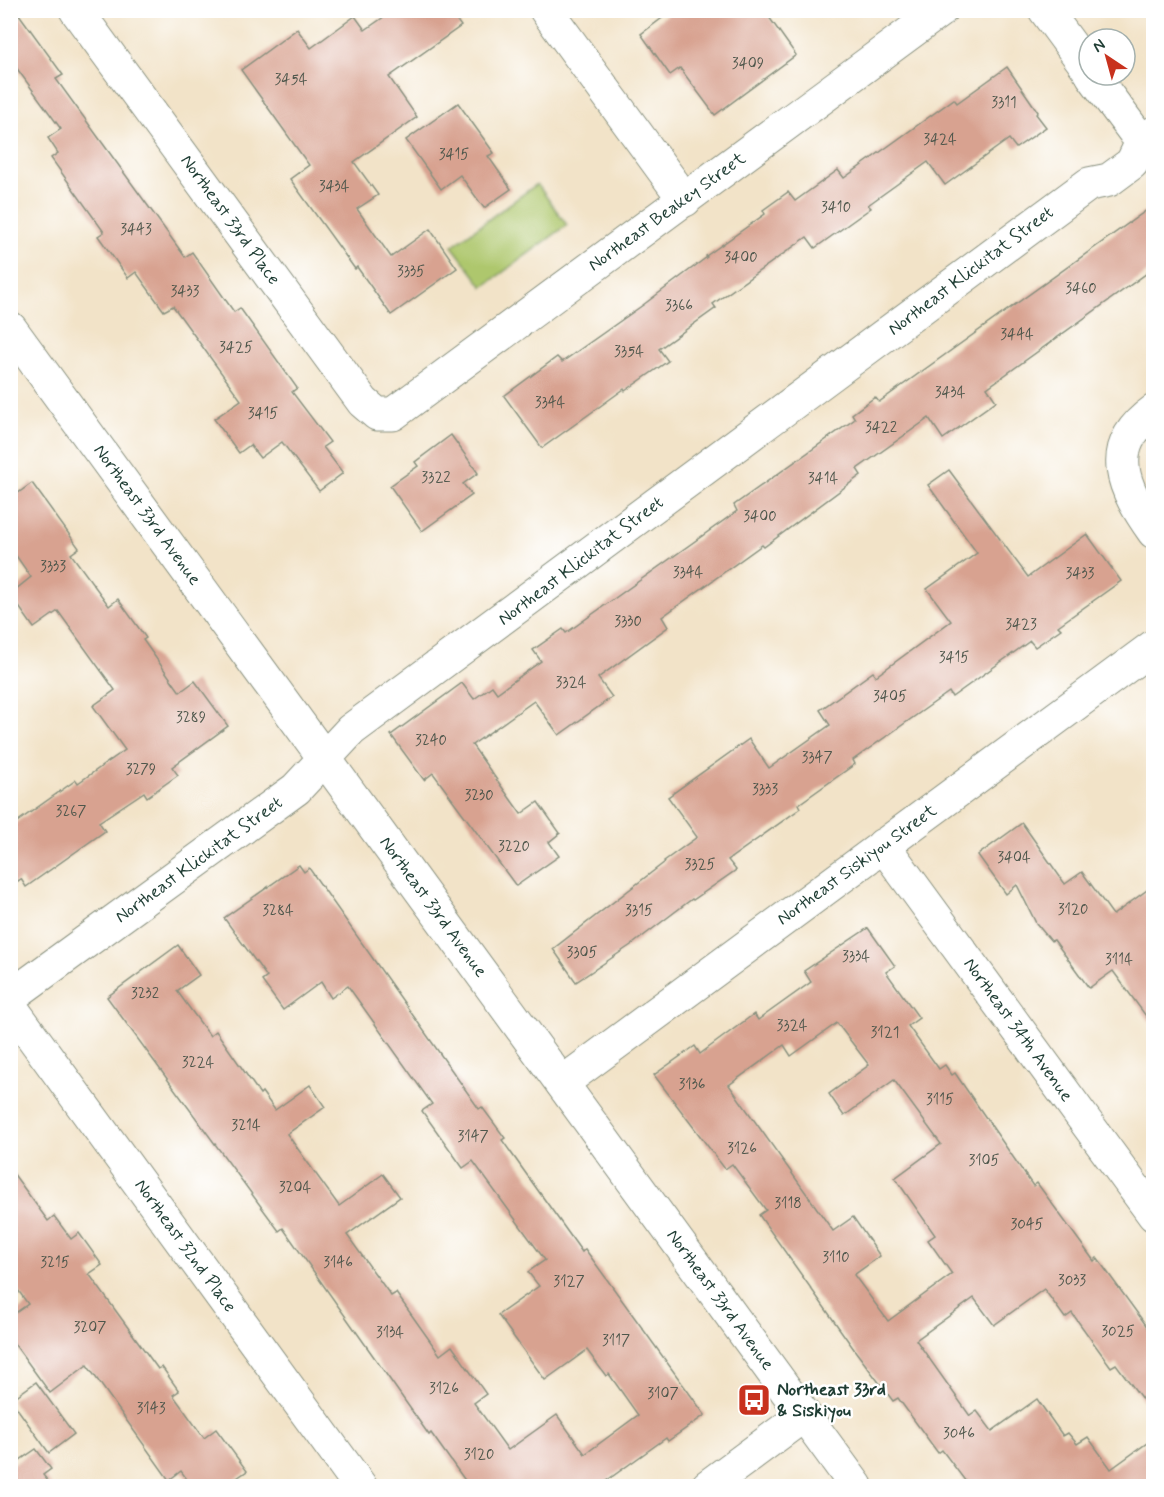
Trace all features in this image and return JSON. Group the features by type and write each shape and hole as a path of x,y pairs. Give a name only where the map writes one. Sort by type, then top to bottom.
{"street":[{"name":"Northeast 33rd Place","path":"76,10 363,402 377,414 393,414"},
{"path":"546,10 685,200"},
{"name":"Northeast Beakey Street","path":"393,414 941,10"},
{"path":"1045,10 1077,54"},
{"path":"1103,87 1148,137"},
{"name":"Northeast Klickitat Street","path":"10,997 297,789 351,730 1089,184 1109,180 1132,163 1148,137"},
{"name":"Northeast 33rd Avenue","path":"10,328 856,1486"},
{"path":"1154,411 1143,418 1128,437 1123,474 1134,504 1154,532"},
{"name":"Northeast Siskiyou Street","path":"561,1083 1154,646"},
{"name":"Northeast 34th Avenue","path":"884,845 1154,1215"},
{"name":"Northeast 32nd Place","path":"10,1005 360,1486"},
{"path":"708,1486 804,1415"}],"green space":[{"path":"537,184 567,225 483,287 452,246"}],"building":[{"path":"10,10 16,10 63,75 56,79 185,257 192,252 234,312 240,308 297,388 292,392 330,442 323,447 343,473 319,491 282,442 260,458 250,445 239,453 214,419 241,400 173,306 164,311 136,272 128,278 98,236 104,232 51,158 58,153 48,138 61,129 10,59"},
{"path":"394,10 449,10 461,26 389,77 417,117 354,162 378,195 357,209 391,257 430,229 457,268 391,315 290,179 309,165 241,70 297,29 311,48 355,16 365,30"},
{"path":"673,10 764,10 796,55 715,115 680,68 670,75 641,34"},
{"path":"1007,67 1046,127 1016,148 1009,139 945,185 928,162 868,205 871,208 815,248 807,237 713,304 716,308 659,349 668,361 625,391 624,389 542,448 504,396 557,357 562,362 643,305 765,214 763,210 788,192 795,201 838,170 844,178 954,99 957,103"},
{"path":"458,103 494,153 488,156 511,189 484,208 460,175 441,189 406,140"},
{"path":"1154,205 1154,268 987,388 996,401 943,439 929,418 857,469 861,475 764,547 762,545 662,617 668,627 598,678 612,697 559,735 534,701 472,745 521,814 538,802 560,833 549,842 559,856 516,886 433,773 424,780 391,735 462,683 474,699 492,686 497,693 541,661 533,650 563,629 566,633 737,511 734,505 855,419 852,414 875,397 879,402"},
{"path":"451,435 478,473 463,484 472,495 422,531 390,486 418,466 415,462"},
{"path":"949,470 1028,577 1087,534 1121,581 1058,626 1061,629 1035,647 1030,641 952,697 949,692 853,760 855,764 799,804 801,808 728,860 736,870 576,982 553,949 697,837 668,797 749,739 769,768 830,725 820,710 873,672 876,676 951,621 927,589 977,553 928,485"},
{"path":"32,483 79,548 71,554 109,606 118,599 146,638 143,640 180,692 195,681 228,726 172,767 178,775 147,797 144,792 99,822 105,831 26,887 21,879 10,886 10,827 76,780 78,783 125,750 93,706 115,690 58,611 34,628 10,594 31,577 10,547 10,499"},
{"path":"1022,823 1065,884 1082,872 1113,915 1154,885 1154,1027 1113,971 1089,988 1054,940 1051,941 1036,923 1017,885 1006,894 978,855"},
{"path":"299,865 304,872 309,868 479,1109 482,1107 505,1138 502,1140 582,1252 585,1249 705,1415 668,1441 666,1438 599,1486 469,1486 431,1433 429,1435 283,1228 279,1231 107,997 178,945 199,975 177,991 210,1036 216,1031 260,1094 262,1092 275,1110 310,1085 325,1107 287,1134 339,1206 383,1174 400,1197 347,1235 391,1296 396,1293 440,1355 452,1346 486,1394 474,1403 508,1450 557,1415 585,1454 638,1415 609,1374 606,1376 587,1350 545,1380 498,1315 539,1286 528,1272 545,1260 473,1161 463,1168 422,1111 432,1104 348,986 331,998 321,982 283,1010 262,981 267,977 224,918"},
{"path":"868,928 895,966 886,972 919,1018 908,1026 939,1069 945,1065 952,1075 955,1073 1033,1186 1037,1183 1094,1261 1097,1258 1154,1336 1154,1415 1116,1364 1111,1367 1072,1313 1065,1318 1044,1289 994,1325 974,1298 916,1340 970,1416 977,1411 992,1431 1037,1399 1063,1436 1068,1433 1077,1444 1088,1437 1111,1469 1154,1438 1154,1486 969,1486 942,1450 938,1453 898,1398 893,1401 759,1215 766,1210 732,1164 725,1169 654,1075 695,1046 700,1054 754,1014 758,1020 811,982 804,971","holes":["837,1023 869,1065 829,1094 844,1116 894,1080 941,1144 895,1178 935,1235 928,1240 952,1274 888,1321 854,1275 880,1256 853,1217 833,1231 729,1085 784,1045 791,1056"]},
{"path":"10,1169 48,1221 54,1216 71,1239 79,1233 102,1265 89,1274 158,1369 162,1367 179,1391 173,1395 204,1438 216,1429 247,1471 225,1486 192,1486 181,1471 169,1480 87,1365 50,1393 10,1338 10,1317 28,1304 10,1279"},
{"path":"36,1382 74,1434 49,1453 11,1400"},
{"path":"36,1449 51,1469 43,1475 52,1486 10,1486 10,1467"}],"place":[{"name":"Northeast 33rd & Siskiyou","path":"754,1400"}]}
